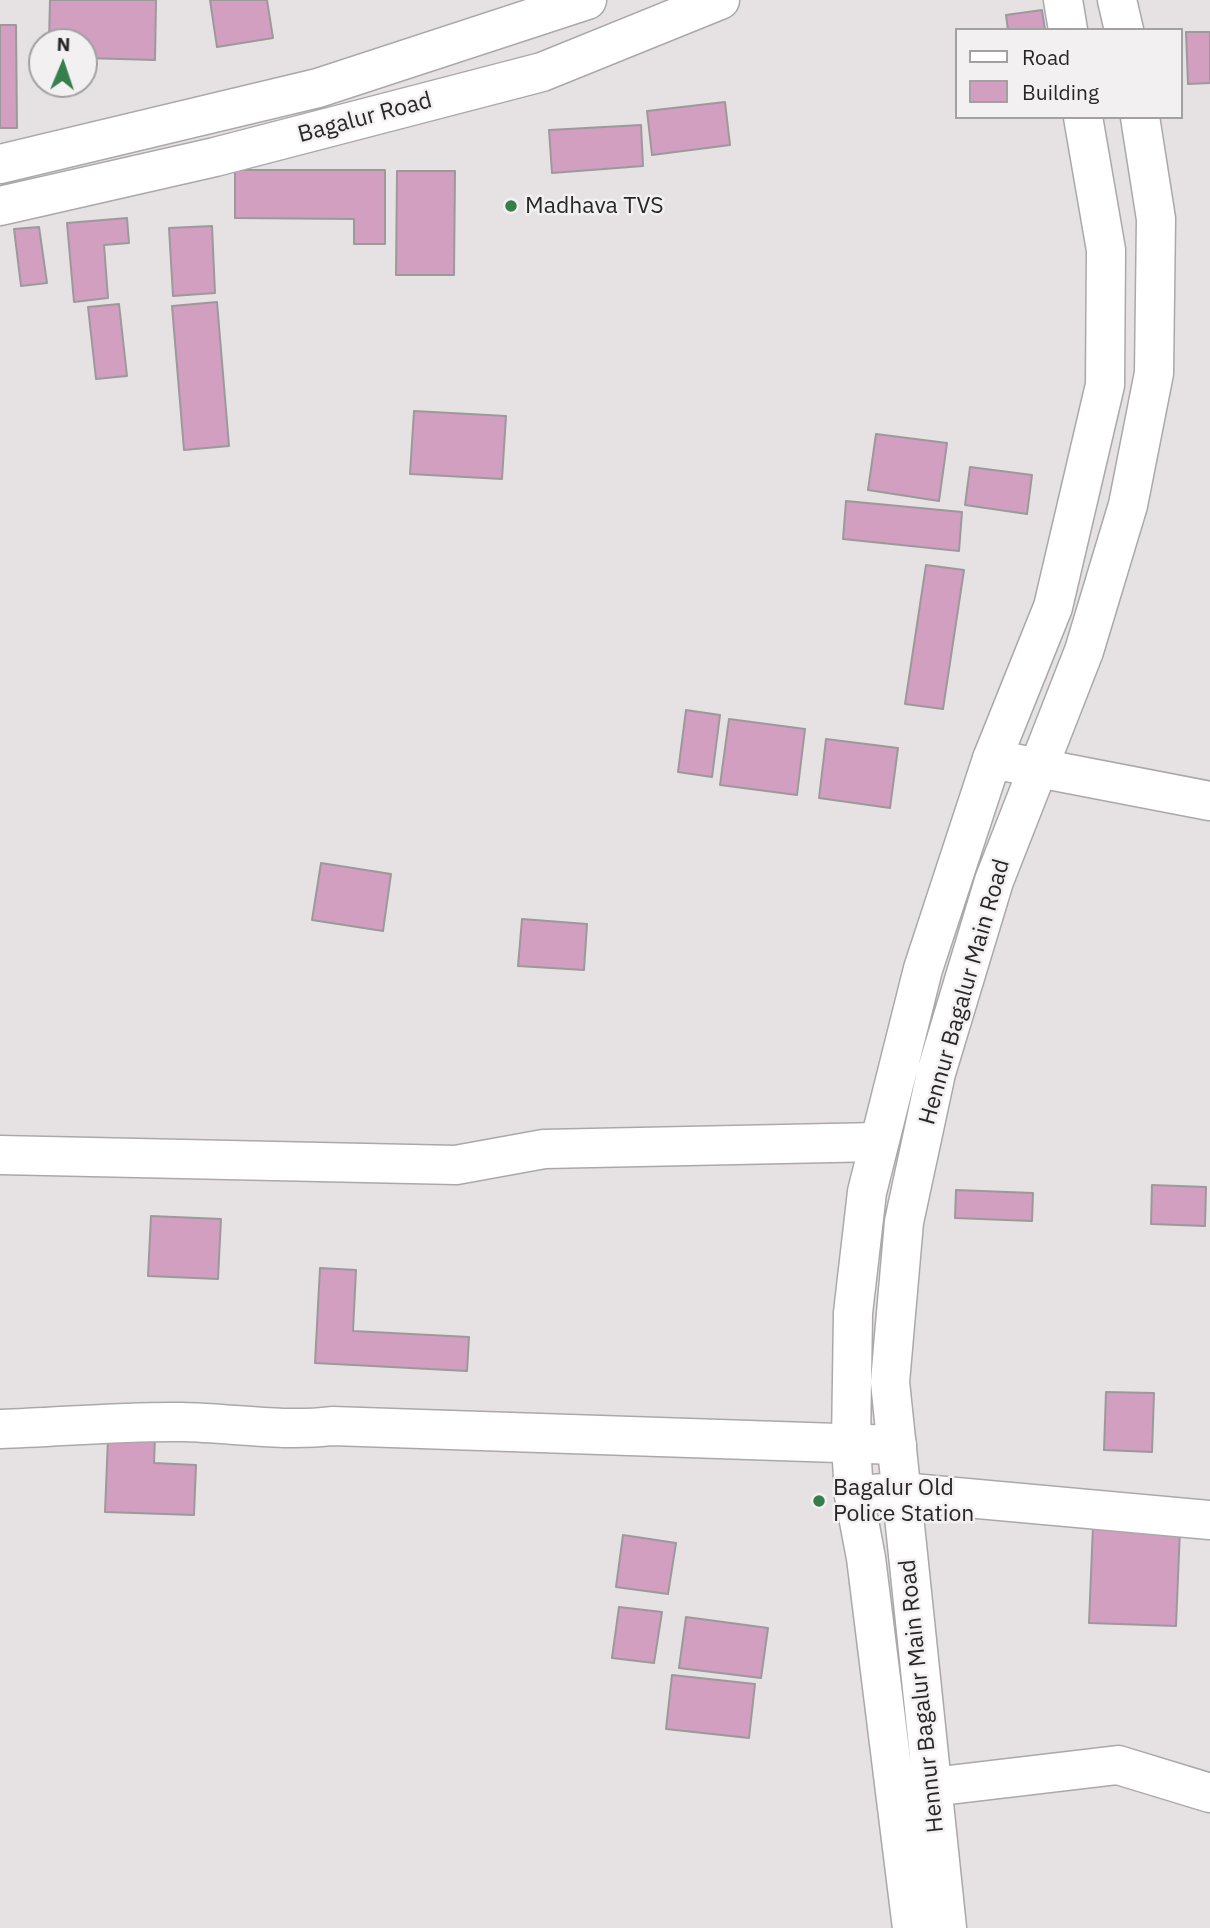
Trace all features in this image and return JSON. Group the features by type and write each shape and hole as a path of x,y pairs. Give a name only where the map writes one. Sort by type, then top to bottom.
{"main road":[{"name":"Bagalur Road","path":"0,164 318,88 587,0"},
{"name":"Bagalur Road","path":"0,206 215,157 542,72 720,0"},
{"path":"1063,0 1068,28"},
{"path":"1117,0 1124,28"},
{"path":"206,116 215,157"},
{"name":"Hennur Bagalur Main Road","path":"912,1928 866,1558 854,1494 851,1444 853,1312 867,1192 923,969 992,759 1053,607 1105,385 1106,250 1083,119"},
{"name":"Hennur Bagalur Main Road","path":"947,1928 890,1382 904,1222 936,1073 994,881 1084,651 1128,505 1154,373 1156,219 1140,119"},
{"path":"992,759 1210,801"},
{"path":"0,1155 456,1165 544,1149 879,1142"},
{"path":"0,1429 154,1422 241,1423 306,1429 332,1426 897,1445"},
{"path":"854,1494 901,1492 1210,1520"},
{"path":"932,1787 1118,1765 1210,1793"}],"building":[{"path":"50,0 156,0 155,60 98,58 98,28 49,28"},
{"path":"210,0 267,0 273,38 217,47"},
{"path":"1042,10 1045,28 1008,28 1006,15"},
{"path":"0,25 16,25 17,128 0,128"},
{"path":"1186,32 1210,32 1210,83 1188,84"},
{"path":"725,102 730,145 652,155 647,111"},
{"path":"641,125 643,166 552,173 549,130"},
{"path":"235,170 385,170 385,244 354,244 354,219 235,218"},
{"path":"397,171 455,171 454,275 396,275"},
{"path":"127,218 129,243 104,245 108,298 74,302 67,223"},
{"path":"212,226 215,293 173,296 169,228"},
{"path":"39,227 47,283 21,286 14,229"},
{"path":"217,302 229,446 184,450 172,306"},
{"path":"119,304 127,376 96,379 88,307"},
{"path":"414,411 506,416 502,479 410,474"},
{"path":"876,434 947,443 939,501 868,490"},
{"path":"970,467 1032,475 1027,514 965,505"},
{"path":"846,501 962,512 959,551 843,539"},
{"path":"926,565 964,570 943,709 905,704"},
{"path":"686,710 720,715 712,777 678,772"},
{"path":"729,719 805,729 797,795 720,785"},
{"path":"826,739 898,748 890,808 819,798"},
{"path":"321,863 391,874 383,931 312,920"},
{"path":"522,919 587,924 584,970 518,966"},
{"path":"1152,1185 1206,1187 1205,1226 1151,1224"},
{"path":"956,1190 1033,1193 1032,1221 955,1218"},
{"path":"151,1216 221,1219 218,1279 148,1276"},
{"path":"320,1268 356,1270 353,1331 469,1337 467,1371 315,1363"},
{"path":"1106,1392 1154,1393 1152,1452 1104,1450"},
{"path":"155,1436 154,1463 196,1465 194,1515 105,1512 108,1438"},
{"path":"1093,1526 1180,1529 1176,1626 1089,1623"},
{"path":"623,1535 676,1543 668,1594 616,1587"},
{"path":"619,1607 662,1612 654,1663 612,1658"},
{"path":"686,1617 768,1628 761,1678 679,1668"},
{"path":"672,1675 755,1684 749,1738 666,1729"}],"place":[{"name":"Madhava TVS","path":"511,206"},
{"name":"Bagalur Old Police Station","path":"819,1501"}]}
